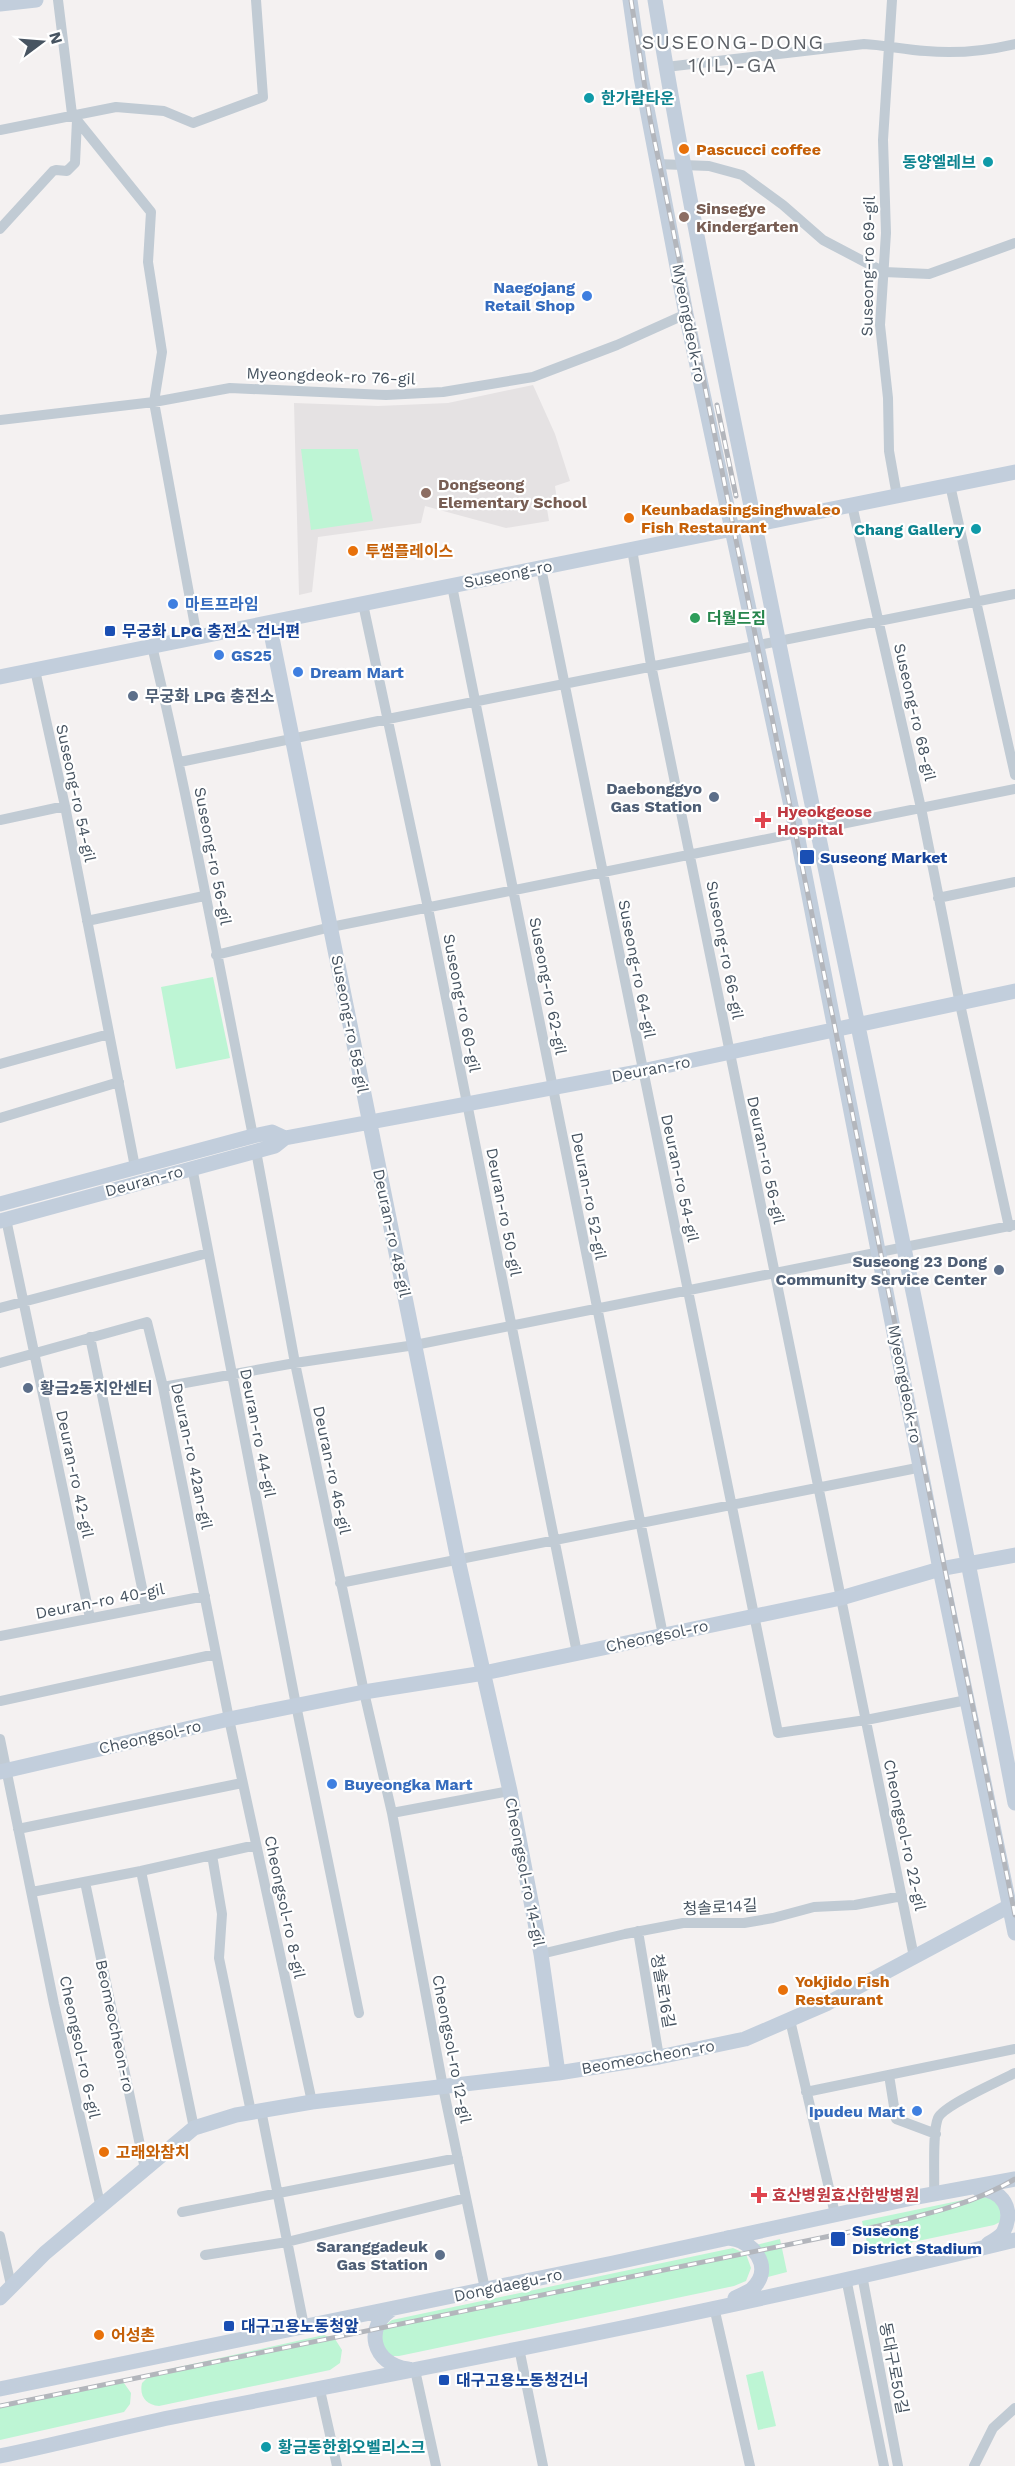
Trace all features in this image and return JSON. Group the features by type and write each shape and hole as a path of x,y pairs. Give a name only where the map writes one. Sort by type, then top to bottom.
{"main road":[{"path":"0,4 36,0"},
{"name":"Myeongdeok-ro","path":"630,0 657,164 686,314 797,834 833,1029 922,1467 940,1569 1012,1904 1015,1933"},
{"name":"Myeongdeok-ro","path":"655,0 683,165 754,525 969,1563 1015,1803"},
{"name":"Suseong-ro","path":"0,677 1015,472"},
{"name":"Suseong-ro 58-gil","path":"269,623 369,1122"},
{"name":"Deuran-ro","path":"3,1220 192,1167 255,1143 272,1132 285,1138 467,1105 642,1071 1015,992"},
{"name":"Deuran-ro 48-gil","path":"369,1122 458,1560 484,1673"},
{"name":"Deuran-ro","path":"0,1204 135,1167 255,1143"},
{"name":"Cheongsol-ro","path":"3,1772 296,1705 484,1673 841,1598 940,1569 1015,1555"},
{"name":"Cheongsol-ro 14-gil","path":"484,1673 510,1791 541,1954 558,2073"},
{"name":"Beomeocheon-ro","path":"4,2290 194,2128 256,2111 312,2102 558,2073 745,2039 828,2003 1012,1904"},
{"name":"Dongdaegu-ro","path":"0,2389 934,2193 1015,2179"},
{"path":"961,2188 990,2190 1006,2198 1010,2207 1009,2223 1002,2235 982,2247"},
{"path":"717,2306 752,2289 761,2268 758,2254 748,2244 735,2238 721,2238"},
{"path":"5,2459 171,2418 320,2390 519,2348 862,2275 1011,2240"},
{"path":"400,2306 380,2320 376,2343 378,2351 389,2363 415,2370"}],"street":[{"path":"0,229 53,171 67,171 75,163 74,117 58,0"},
{"path":"0,130 116,107 164,111 193,123 264,97 256,0"},
{"name":"Suseong-ro 69-gil","path":"892,0 883,140 886,233 880,325 888,398 889,451 897,496"},
{"path":"666,67 864,44 890,45 923,51 963,52 1015,44"},
{"path":"74,117 151,212 147,262 162,352 154,402 197,637"},
{"path":"657,164 720,168 742,175 783,205 823,240 884,272 929,274 1015,243"},
{"name":"Myeongdeok-ro 76-gil","path":"0,420 154,402 230,388 386,395 443,392 533,377 617,345 686,314"},
{"path":"950,485 1015,775"},
{"name":"Suseong-ro 68-gil","path":"852,505 921,808 960,1004 1012,1226"},
{"name":"Suseong-ro 66-gil","path":"632,549 651,665 691,854 729,1053"},
{"name":"Suseong-ro 64-gil","path":"541,568 642,1071"},
{"name":"Suseong-ro 62-gil","path":"452,586 552,1088"},
{"path":"180,762 388,718 565,685 651,665 1015,594"},
{"name":"Suseong-ro 60-gil","path":"363,604 428,908 467,1105"},
{"name":"Suseong-ro 56-gil","path":"152,646 180,762 204,896 255,1143"},
{"name":"Suseong-ro 54-gil","path":"35,670 65,806 135,1167"},
{"path":"216,955 331,927 1015,789"},
{"path":"0,820 65,806"},
{"path":"938,898 1015,882"},
{"path":"87,921 204,896"},
{"path":"0,1064 109,1034"},
{"name":"Deuran-ro 56-gil","path":"729,1053 841,1598"},
{"name":"Deuran-ro 54-gil","path":"642,1071 778,1733 866,1720"},
{"path":"0,1118 119,1082"},
{"name":"Deuran-ro 52-gil","path":"552,1088 663,1635"},
{"name":"Deuran-ro 50-gil","path":"467,1105 577,1653"},
{"name":"Deuran-ro 46-gil","path":"255,1143 294,1363 364,1692"},
{"name":"Deuran-ro 44-gil","path":"192,1167 296,1705"},
{"name":"Deuran-ro 42-gil","path":"3,1220 23,1302 90,1618"},
{"path":"163,1387 294,1363 415,1345 1012,1226"},
{"path":"0,1308 208,1253"},
{"name":"Deuran-ro 42an-gil","path":"34,1353 147,1322 163,1387 229,1719"},
{"path":"90,1337 146,1607"},
{"path":"0,1363 34,1353"},
{"path":"340,1583 922,1467"},
{"name":"Deuran-ro 40-gil","path":"0,1636 205,1596"},
{"name":"Cheongsol-ro 22-gil","path":"841,1598 914,1957"},
{"path":"0,1701 216,1654"},
{"name":"Cheongsol-ro 12-gil","path":"364,1692 392,1813 443,2087 485,2289"},
{"path":"866,1720 967,1700"},
{"path":"296,1705 359,2013"},
{"name":"Cheongsol-ro 8-gil","path":"229,1719 312,2102"},
{"path":"0,1739 3,1772"},
{"name":"Cheongsol-ro 6-gil","path":"3,1772 18,1829 54,2004 100,2208"},
{"path":"18,1829 242,1783"},
{"path":"392,1813 510,1791"},
{"path":"32,1892 141,1871 256,1845"},
{"path":"212,1855 222,1914 219,1958 277,2194 304,2326"},
{"path":"141,1871 194,2128"},
{"name":"Beomeocheon-ro","path":"85,1882 145,2169"},
{"name":"청솔로14길","path":"541,1954 638,1931 706,1922 744,1923 814,1907 855,1905 902,1896"},
{"name":"청솔로16길","path":"638,1931 659,2056"},
{"path":"790,2020 835,2214"},
{"path":"806,2092 1015,2049"},
{"path":"934,2193 938,2117 948,2108 1015,2073"},
{"path":"889,2075 894,2114 900,2122 936,2134"},
{"path":"884,2120 894,2114"},
{"path":"182,2212 458,2158"},
{"path":"205,2255 287,2242 466,2198"},
{"path":"0,2236 4,2290"},
{"name":"동대구로50길","path":"862,2275 898,2466"},
{"name":"동대구로50길","path":"846,2278 884,2466"},
{"path":"717,2306 750,2466"},
{"path":"519,2348 543,2466"},
{"path":"415,2370 436,2466"},
{"path":"320,2390 339,2465"},
{"path":"974,2466 993,2428 1015,2408"}],"shaded area":[{"name":"Dongseong Elementary School","path":"533,385 555,434 570,481 555,486 557,500 546,503 549,521 506,528 425,506 421,523 318,537 312,592 299,595 294,403 378,406 448,403"}],"green space":[{"path":"301,449 358,449 373,521 311,530"},
{"path":"213,977 230,1058 176,1069 161,987"},
{"path":"987,2195 1002,2201 1000,2222 913,2242 897,2250 870,2256 862,2221"},
{"path":"780,2239 787,2272 764,2278 756,2245"},
{"path":"733,2248 746,2254 751,2268 746,2281 734,2286 399,2356 392,2356 382,2348 382,2328 392,2320"},
{"path":"324,2335 335,2339 342,2350 340,2363 330,2370 159,2406 150,2404 144,2399 142,2383 152,2373"},
{"path":"763,2371 776,2426 758,2430 746,2375"},
{"path":"113,2381 124,2383 131,2393 130,2404 124,2412 0,2440 0,2404"}],"railway":[{"path":"631,0 650,119 1015,1915"},
{"path":"717,405 736,496"},
{"path":"0,2406 874,2227 982,2196 1015,2179"}],"place":[{"name":"한가람타운","path":"589,98"},
{"name":"Pascucci coffee","path":"684,149"},
{"name":"동양엘레브","path":"988,162"},
{"name":"Sinsegye Kindergarten","path":"684,217"},
{"name":"Naegojang Retail Shop","path":"587,296"},
{"name":"Dongseong Elementary School","path":"426,493"},
{"name":"Keunbadasingsinghwaleo Fish Restaurant","path":"629,518"},
{"name":"Chang Gallery","path":"976,529"},
{"name":"투썸플레이스","path":"353,551"},
{"name":"마트프라임","path":"173,604"},
{"name":"더월드짐","path":"695,618"},
{"name":"무궁화 LPG 충전소 건너편","path":"110,631"},
{"name":"GS25","path":"219,655"},
{"name":"Dream Mart","path":"298,672"},
{"name":"무궁화 LPG 충전소","path":"133,696"},
{"name":"Daebonggyo Gas Station","path":"714,797"},
{"name":"Hyeokgeose Hospital","path":"763,820"},
{"name":"Suseong Market","path":"807,857"},
{"name":"Suseong 23 Dong Community Service Center","path":"999,1270"},
{"name":"황금2동치안센터","path":"28,1388"},
{"name":"Buyeongka Mart","path":"332,1784"},
{"name":"Yokjido Fish Restaurant","path":"783,1990"},
{"name":"Ipudeu Mart","path":"917,2111"},
{"name":"고래와참치","path":"104,2152"},
{"name":"효산병원효산한방병원","path":"759,2195"},
{"name":"Suseong District Stadium","path":"838,2239"},
{"name":"Saranggadeuk Gas Station","path":"440,2255"},
{"name":"대구고용노동청앞","path":"229,2326"},
{"name":"어성촌","path":"99,2335"},
{"name":"대구고용노동청건너","path":"444,2380"},
{"name":"황금동한화오벨리스크","path":"266,2447"}],"district":[{"name":"SUSEONG-DONG 1(IL)-GA","path":"733,54"}]}
